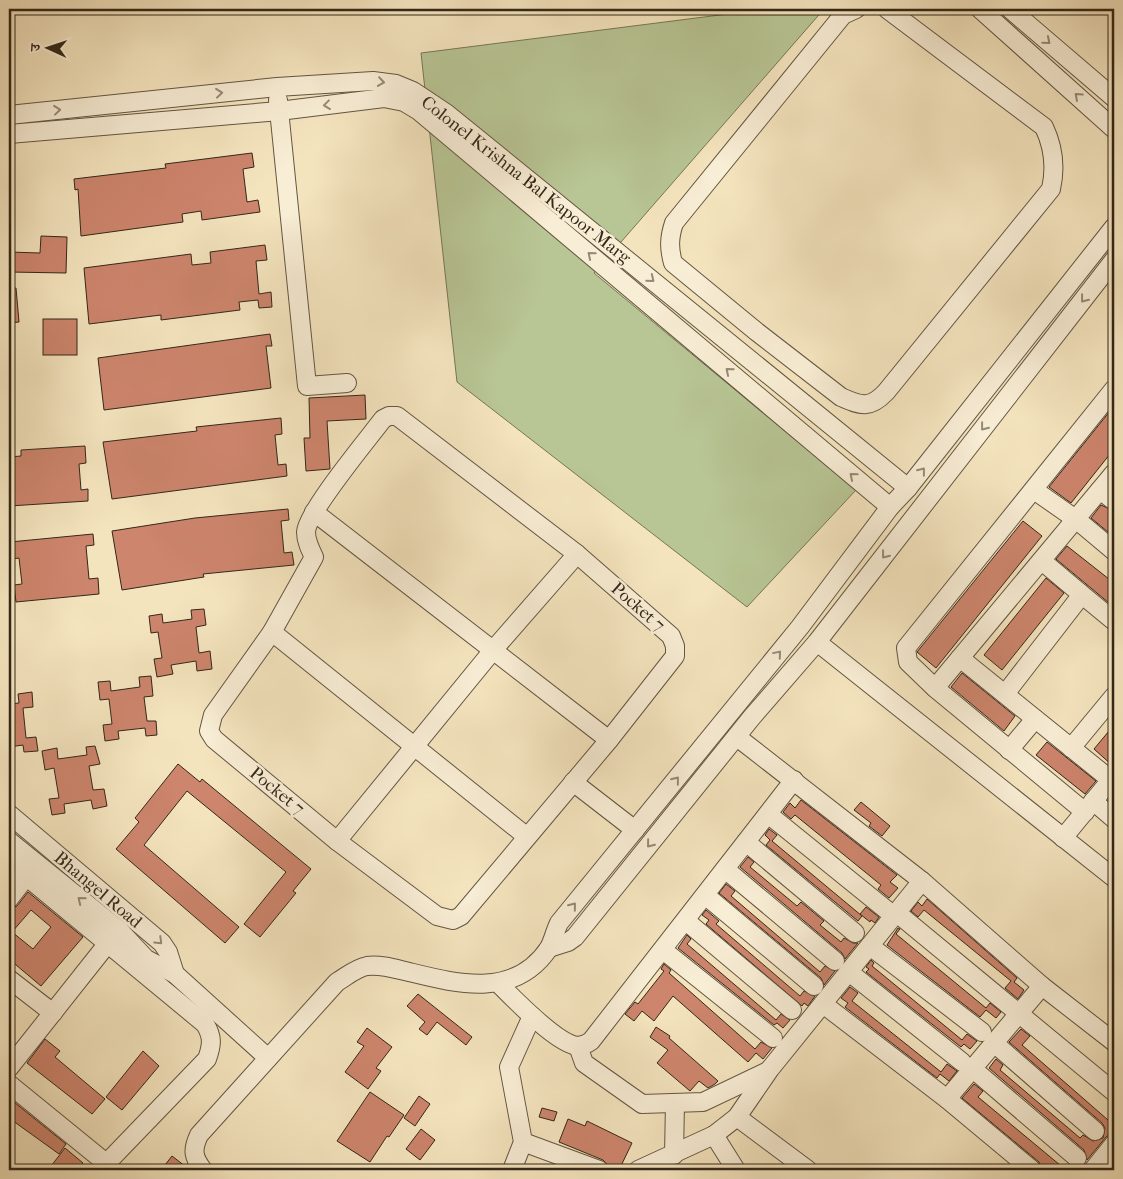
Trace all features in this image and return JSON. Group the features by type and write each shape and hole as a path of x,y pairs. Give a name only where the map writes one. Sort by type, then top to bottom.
{"street":[{"path":"856,9 843,16 837,23 674,223 670,236 670,251 673,263 756,332 841,397 854,403 866,405 875,403 886,392 1051,189 1054,173 1051,141 1044,127 887,9"},
{"path":"980,9 1114,129"},
{"path":"1010,9 1114,98"},
{"name":"Colonel Krishna Bal Kapoor Marg","path":"9,115 374,80 396,84 413,91 446,113 908,488"},
{"path":"277,88 307,386 347,383"},
{"path":"9,134 279,111 384,98 404,102 419,111 890,507"},
{"path":"203,1170 195,1159 193,1151 199,1135 337,982 355,970 369,966 384,966 452,982 472,984 498,983 515,978 529,968 549,948 559,923 819,602 890,507 908,488 1113,226"},
{"path":"549,948 568,942 575,937 752,717 817,642 1114,260"},
{"path":"740,352 756,332"},
{"path":"1114,389 906,648 908,662 935,688 1009,750 1089,806 1114,819"},
{"name":"Pocket 7","path":"389,416 397,416 577,554 671,636 676,646 675,656 609,740 526,836 461,916 454,920 447,920 437,916 337,841 214,739 209,731 213,715 272,632 314,557 307,543 306,530 314,512 383,419 389,416"},
{"path":"935,688 1077,520 1114,473"},
{"path":"1034,490 1077,520 1114,551"},
{"path":"1100,490 1114,501"},
{"path":"314,512 494,649 609,740"},
{"path":"337,841 494,649 577,554"},
{"path":"1042,561 1114,621"},
{"path":"1005,694 1078,603 1080,593"},
{"path":"819,602 838,615"},
{"path":"272,632 526,836"},
{"path":"817,642 1114,878"},
{"path":"960,658 1071,748 1113,778 1063,838"},
{"path":"1071,748 1114,696"},
{"path":"738,703 752,717"},
{"path":"1009,750 1035,719"},
{"path":"737,737 922,881 1042,986 1114,1042"},
{"path":"498,983 532,1016 570,1043 578,1046 592,1041 794,780"},
{"path":"573,782 635,830"},
{"name":"Bhangel Road","path":"9,814 162,943 168,952 175,974"},
{"path":"768,814 896,914 1114,1092"},
{"name":"Bhangel Road","path":"9,841 114,936 146,959 175,974 268,1058"},
{"path":"746,842 855,933"},
{"path":"9,862 26,877 114,936 205,1024 211,1033 212,1045 207,1059 103,1167 9,1084"},
{"path":"725,869 834,961"},
{"path":"9,900 26,877"},
{"path":"638,1170 714,1135 737,1117 770,1070 922,881"},
{"path":"706,895 814,986"},
{"path":"9,1068 131,917"},
{"path":"686,920 792,1010"},
{"path":"870,946 988,1038 1095,1131"},
{"path":"663,950 774,1038"},
{"path":"849,972 967,1065 1077,1158"},
{"path":"9,979 53,1013"},
{"path":"947,1099 967,1065 988,1038 1019,1014 1042,986"},
{"path":"823,1004 947,1099 1032,1170"},
{"path":"512,1170 523,1142 509,1066 532,1016"},
{"path":"578,1046 584,1063 642,1104 703,1102 770,1070"},
{"path":"674,1155 675,1103"},
{"path":"737,1117 808,1170"},
{"path":"714,1135 736,1170"},
{"path":"523,1142 599,1170"},
{"path":"1093,1170 1114,1144"}],"green space":[{"path":"767,9 824,9 594,273 856,490 747,607 457,382 421,53"}],"building":[{"path":"252,153 254,167 243,169 247,202 258,200 260,212 202,220 201,211 182,214 183,222 81,236 78,189 75,190 74,179 166,168 165,164"},
{"path":"41,236 67,237 66,273 9,272 9,252 40,253"},
{"path":"265,245 267,260 256,261 259,294 271,292 272,307 259,308 258,300 239,302 240,310 161,320 161,315 89,324 84,268 191,254 192,265 211,263 210,252"},
{"path":"9,288 16,288 19,322 9,323"},
{"path":"43,319 77,319 77,355 43,355"},
{"path":"270,334 272,346 266,346 271,388 104,410 98,358"},
{"path":"365,395 366,419 327,421 330,469 306,471 304,438 310,438 309,398"},
{"path":"1114,406 1114,449 1071,503 1049,487"},
{"path":"281,418 282,434 275,435 278,465 286,464 287,476 112,499 103,442 197,431 196,427"},
{"path":"85,446 86,463 79,464 81,490 88,489 88,501 9,506 9,457 21,456 21,450"},
{"path":"1101,505 1114,511 1114,537 1091,518"},
{"path":"288,509 289,520 281,521 284,553 292,552 294,565 203,574 204,577 122,590 112,531 195,518"},
{"path":"1023,521 1042,536 936,668 917,652"},
{"path":"93,534 94,545 86,546 89,579 98,578 99,594 16,602 14,585 22,584 19,558 12,559 10,542"},
{"path":"1067,546 1114,583 1114,597 1109,603 1056,559"},
{"path":"1046,578 1064,593 1002,670 984,655"},
{"path":"204,609 206,625 196,627 199,653 210,651 212,669 197,671 196,661 171,665 173,674 157,677 154,659 162,658 158,632 151,633 149,616 162,614 163,623 192,619 191,610"},
{"path":"962,673 1015,716 1004,731 951,687"},
{"path":"151,676 153,696 144,697 147,721 156,721 157,735 146,736 145,728 118,731 119,739 105,741 103,725 112,724 109,699 100,700 98,682 110,681 111,691 140,687 139,677"},
{"path":"32,692 33,707 23,708 26,738 36,737 38,751 24,752 23,745 9,747 9,704 19,703 18,694"},
{"path":"1114,725 1114,766 1113,766 1094,749"},
{"path":"1047,742 1096,781 1085,794 1036,755"},
{"path":"95,746 100,764 89,766 93,790 104,789 107,806 93,809 91,800 64,804 65,813 52,815 49,799 59,798 54,768 45,770 42,751 57,748 58,759 87,755 86,747"},
{"path":"178,764 200,782 202,779 311,869 293,891 296,893 260,937 244,924 286,872 187,791 144,845 239,927 225,943 116,849 139,822 135,818"},
{"path":"801,800 897,875 890,882 898,888 889,898 878,889 881,885 795,815 791,819 783,812 790,803 795,808"},
{"path":"861,802 890,826 882,836 869,826 871,823 854,810"},
{"path":"769,829 777,835 772,841 862,916 858,921 766,845 770,840 765,835"},
{"path":"748,857 754,862 750,867 797,906 801,902 824,921 820,925 841,942 844,938 853,943 858,943 845,959 842,953 740,867"},
{"path":"726,884 735,891 731,896 820,972 825,966 835,971 824,985 821,978 719,893"},
{"path":"28,892 83,937 41,986 9,959 9,909 17,906","holes":["31,910 51,927 33,949 12,932"]},
{"path":"927,899 1017,978 1014,982 1024,990 1018,999 1005,988 1011,981 924,910 918,917 911,911 918,902 922,906"},
{"path":"866,907 879,917 875,923 871,920 870,922 860,914"},
{"path":"706,910 719,921 716,924 800,996 804,991 815,996 808,1006 804,1003 802,1006 706,924 709,920 702,915"},
{"path":"898,928 900,929 896,934 986,1008 990,1003 1001,1012 996,1018 986,1010 980,1017 887,945"},
{"path":"687,935 691,939 687,944 776,1020 781,1014 790,1020 783,1028 777,1023 774,1025 678,948"},
{"path":"871,960 874,963 872,966 962,1040 967,1034 977,1041 970,1049 964,1044 961,1047 866,972 869,969 866,967"},
{"path":"664,964 671,970 669,973 755,1049 761,1042 772,1048 763,1059 756,1053 748,1062 673,996 654,1021 642,1011 634,1021 625,1014 635,1002 638,1004 664,971 661,969"},
{"path":"850,987 858,993 852,1001 941,1072 947,1064 957,1071 949,1081 940,1074 937,1078 845,1007 848,1003 841,998"},
{"path":"418,994 472,1037 466,1045 437,1022 427,1035 419,1029 425,1022 407,1006"},
{"path":"656,1027 670,1036 669,1038 718,1081 708,1088 699,1081 690,1091 657,1063 668,1050 650,1037"},
{"path":"367,1028 392,1047 376,1068 381,1071 368,1089 345,1072 364,1046 357,1042"},
{"path":"1021,1029 1030,1036 1022,1045 1108,1120 1114,1113 1114,1131 1106,1137 1087,1160 1084,1150 989,1068 996,1059 1003,1065 1000,1070 1080,1138 1083,1135 1093,1141 1103,1138 1105,1128 1102,1123 1009,1042"},
{"path":"45,1039 60,1051 55,1057 105,1099 92,1114 27,1063"},
{"path":"143,1051 159,1066 122,1110 106,1097"},
{"path":"974,1084 983,1091 978,1097 1066,1170 1042,1170 1039,1162 962,1098"},
{"path":"370,1092 404,1115 370,1162 337,1141"},
{"path":"419,1096 430,1104 415,1126 404,1118"},
{"path":"9,1098 66,1144 59,1154 9,1118"},
{"path":"542,1108 557,1112 554,1121 539,1117"},
{"path":"568,1119 585,1126 587,1121 632,1143 619,1170 612,1170 603,1160 559,1142"},
{"path":"421,1129 435,1140 420,1160 406,1149"},
{"path":"65,1148 83,1163 77,1170 48,1170"},
{"path":"172,1156 190,1170 161,1170"},
{"path":"1070,1166 1076,1168 1083,1166 1083,1170 1066,1170"}]}
